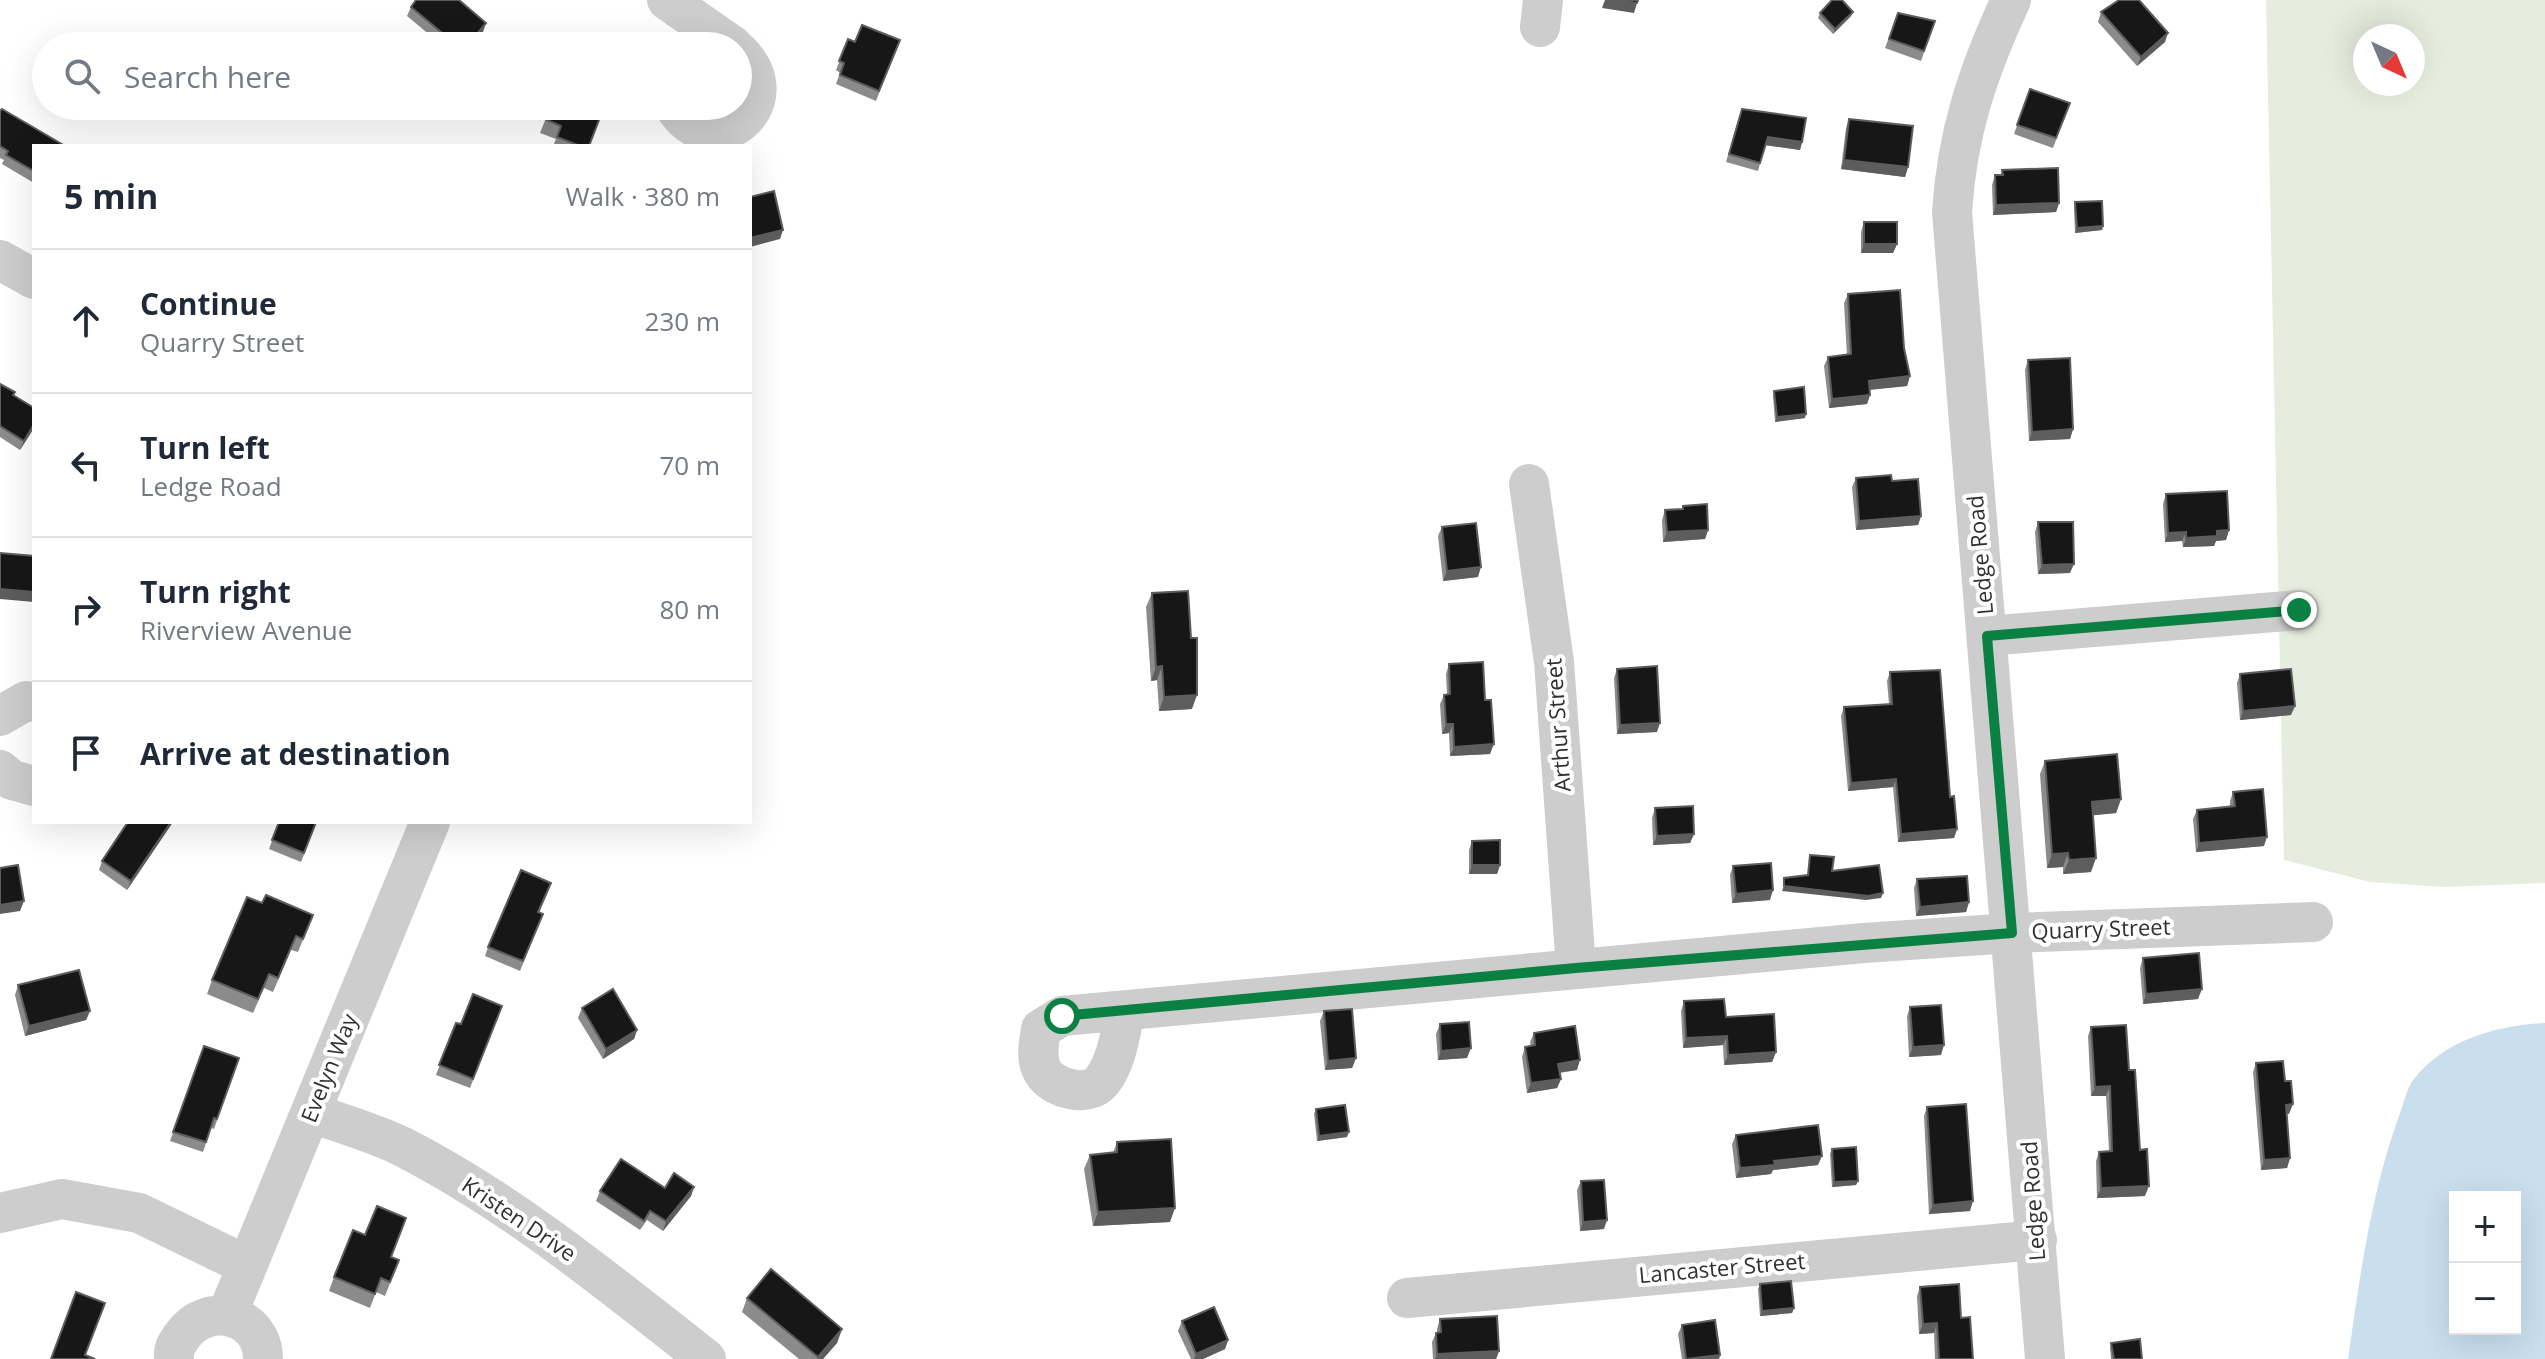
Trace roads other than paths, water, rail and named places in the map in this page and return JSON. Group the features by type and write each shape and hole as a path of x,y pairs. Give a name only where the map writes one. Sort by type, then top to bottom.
{"street":[{"name":"Ledge Road","path":"2011,0 1980,68 1954,176 1952,212 2045,1359"},
{"path":"683,23 703,32"},
{"path":"752,69 758,87 752,112"},
{"path":"687,120 694,128 716,133 743,120"},
{"path":"0,260 32,278"},
{"name":"Arthur Street","path":"1529,484 1554,662 1576,968"},
{"path":"1987,636 2299,610"},
{"path":"0,716 26,701 32,702"},
{"path":"0,770 12,780 32,785"},
{"name":"Evelyn Way","path":"227,1315 429,824"},
{"name":"Quarry Street","path":"1125,1011 1576,968 2012,933 2313,922"},
{"name":"Kristen Drive","path":"312,1113 400,1145 466,1181 537,1227 706,1359"},
{"path":"0,1213 62,1199 139,1213 246,1265"},
{"name":"Lancaster Street","path":"1407,1298 2037,1240"},
{"path":"174,1359 173,1350 192,1322 209,1315 227,1315 252,1328 263,1349 263,1359"}],"water":[{"path":"2545,1023 2545,1359 2348,1359 2374,1204 2409,1086 2426,1065 2440,1054 2473,1037 2508,1027"}]}
